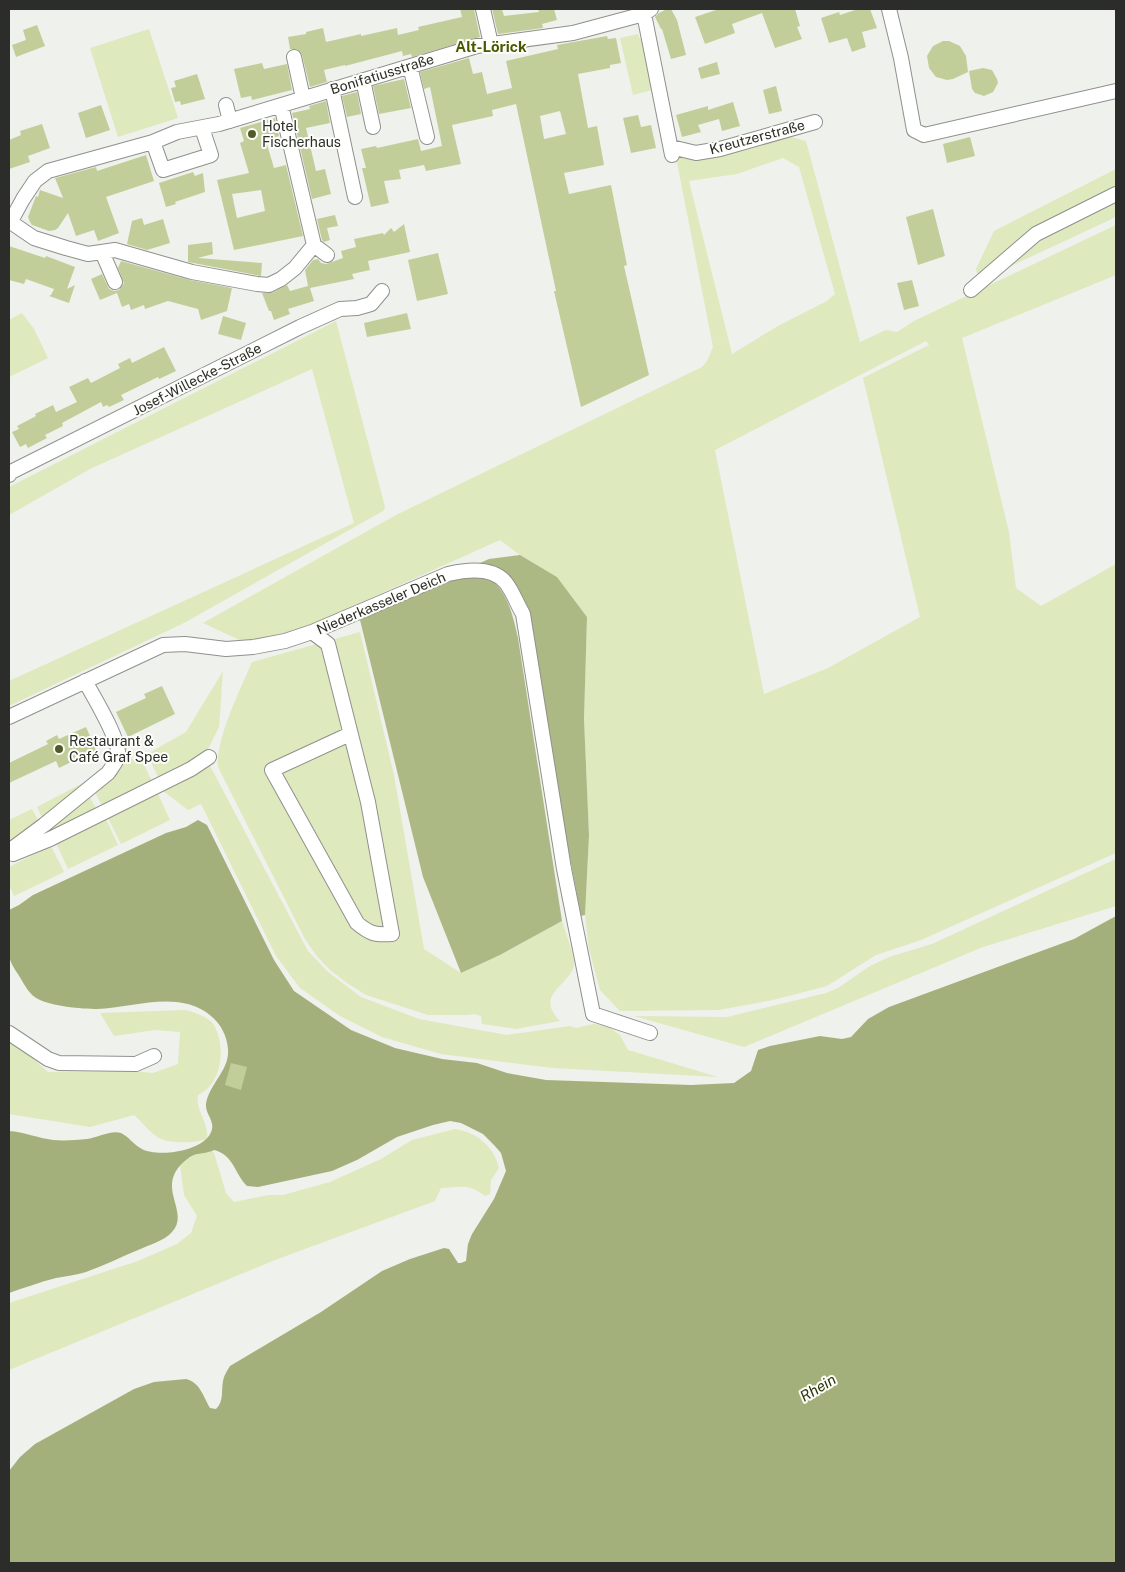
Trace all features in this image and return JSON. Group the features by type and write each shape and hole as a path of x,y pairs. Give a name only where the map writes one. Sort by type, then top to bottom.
{"street":[{"path":"483,9 490,44"},
{"path":"889,9 901,58 914,130 924,135 1116,91"},
{"name":"Bonifatiusstraße","path":"10,221 35,181 48,171 153,142 177,132 230,121 332,89 490,44 573,33 648,11"},
{"name":"Kreutzerstraße","path":"648,11 672,151 696,153 720,149 815,122"},
{"path":"294,57 303,98"},
{"path":"410,66 427,137"},
{"path":"363,80 373,127"},
{"path":"332,89 355,197"},
{"path":"226,105 230,121"},
{"path":"281,106 314,245 327,255"},
{"path":"153,142 163,170 211,155 202,128"},
{"path":"971,290 1036,234 1116,194"},
{"path":"10,221 34,238 88,254 114,250 192,272 270,285 295,268 314,245"},
{"path":"102,252 116,282"},
{"name":"Josef-Willecke-Straße","path":"9,472 300,327 340,309 357,308 371,304 382,291"},
{"name":"Niederkasseler Deich","path":"9,717 163,645 185,644 226,649 253,648 285,641 312,632 448,574 468,570 490,572 506,582 522,614 564,868 593,1014 650,1033"},
{"path":"312,632 328,644 368,802 392,934 378,935 367,932 357,923 272,770 350,734"},
{"path":"9,851 108,773 115,763 118,754 114,737 86,681"},
{"path":"9,856 59,835 191,769 209,757"},
{"path":"9,1033 48,1059 59,1063 136,1064 154,1056"}],"shaded area":[{"path":"149,29 178,118 118,137 90,48"},
{"path":"638,34 640,39 645,40 656,89 633,95 620,38"},
{"path":"788,136 806,141 860,342 886,330 897,332 914,321 1116,225 1116,275 962,338 1009,532 1016,588 1041,606 1116,564 1116,853 921,940 876,955 827,986 773,1000 719,1010 620,1011 600,990 589,949 585,915 589,835 584,719 587,617 557,577 520,555 500,540 284,636 248,644 203,623 396,515 702,367 713,347 676,157 711,158","holes":["783,158 799,167 835,294 827,301 778,326 732,354 689,181 737,174","926,341 929,345 863,378 920,617 828,668 764,694 715,450"]},
{"path":"1116,169 1116,190 984,273 977,273 976,269 994,231"},
{"path":"1116,198 1116,217 996,273 1027,245"},
{"path":"22,313 34,329 48,358 9,377 9,320"},
{"path":"336,321 384,503 385,508 383,511 184,623 9,706 9,681 354,523 312,369 92,468 9,515 9,487"},
{"path":"520,555 557,577 587,617 584,719 589,835 585,915 581,916 562,815 531,625 499,572 480,563 489,559"},
{"path":"467,576 484,576 493,581 504,596 514,622 562,921 500,955 461,973 423,877 360,620 437,584"},
{"path":"360,632 394,775 424,949 461,973 500,955 562,921 574,963 568,977 556,989 550,1003 560,1021 516,1029 482,1024 481,1016 474,1014 428,1015 366,995 330,970 305,939 218,767 220,743 252,662"},
{"path":"223,671 219,727 205,755 160,781 147,754 186,732"},
{"path":"124,744 133,760 140,757 153,783 103,808 94,790 122,761"},
{"path":"208,762 308,951 328,972 361,997 419,1019 507,1035 570,1026 576,1028 593,1024 606,1025 620,1035 628,1050 718,1077 553,1068 441,1054 382,1037 340,1016 300,988 276,956 201,804 188,810 162,790"},
{"path":"83,783 86,788 44,822 37,807"},
{"path":"88,794 97,810 51,833 47,827"},
{"path":"158,794 170,820 121,844 108,818"},
{"path":"32,809 41,825 9,845 9,820"},
{"path":"106,819 118,845 68,869 56,843"},
{"path":"51,846 64,872 14,896 9,885 9,867"},
{"path":"1116,859 1116,906 983,947 744,1047 634,1016 727,1017 826,993 838,988 870,966 889,957 932,944"},
{"path":"186,1010 208,1019 213,1024 220,1043 220,1064 217,1074 206,1090 198,1095 198,1106 206,1127 207,1138 191,1142 161,1139 154,1135 134,1115 90,1127 9,1114 9,1037 48,1072 132,1071 153,1073 178,1064 180,1032 155,1030 114,1036 100,1013"},
{"path":"455,1129 470,1133 483,1141 497,1160 499,1168 491,1180 490,1194 485,1196 469,1187 441,1188 435,1201 275,1260 9,1370 9,1303 138,1261 177,1244 191,1233 197,1216 184,1195 180,1165 191,1157 199,1153 212,1151 214,1153 226,1193 234,1202 269,1195 283,1195 330,1182 381,1159 412,1140"}],"water":[{"name":"Rhein","path":"198,820 207,825 274,960 294,991 351,1030 395,1048 442,1059 477,1063 507,1073 546,1080 691,1085 734,1083 751,1071 758,1050 820,1036 842,1039 851,1037 868,1019 889,1007 1074,939 1116,916 1116,1563 9,1563 9,1471 20,1457 35,1444 134,1389 154,1382 186,1379 191,1381 201,1391 210,1408 216,1409 221,1400 224,1377 230,1366 321,1312 382,1271 410,1259 444,1248 449,1249 458,1263 466,1261 468,1244 472,1234 494,1199 506,1171 501,1153 483,1134 461,1123 450,1121 397,1137 357,1160 332,1171 258,1187 247,1186 230,1160 221,1152 214,1150 196,1154 179,1167 173,1177 172,1187 178,1215 177,1224 165,1238 86,1272 50,1280 9,1293 9,1131 53,1140 87,1139 117,1132 124,1134 136,1145 149,1152 182,1151 202,1143 212,1129 206,1104 211,1090 226,1064 228,1049 223,1031 215,1019 198,1008 185,1003 156,1002 91,1009 58,1005 35,997 26,987 10,958 8,944 9,910 33,895"}],"building":[{"path":"460,9 474,9 480,37 412,57 411,54 403,56 402,51 324,70 327,82 310,87 302,55 297,49 290,49 288,37 306,34 306,32 323,28 326,42 397,28 398,35 419,30 418,27 462,17"},
{"path":"492,9 502,9 504,16 539,12 538,9 554,9 557,20 542,24 543,28 498,34"},
{"path":"667,9 671,9 677,20 686,55 671,59 662,29 655,17"},
{"path":"719,9 795,9 800,26 797,27 802,39 775,48 762,13 732,24 735,33 705,44 695,17"},
{"path":"858,9 870,9 877,28 862,32 866,47 852,52 847,38 829,43 821,18 839,12 840,15"},
{"path":"37,25 45,46 16,57 12,45 26,40 23,30"},
{"path":"607,36 608,39 616,38 621,63 610,65 610,68 578,74 588,128 597,126 604,165 564,173 569,194 611,185 627,265 624,266 649,375 581,407 554,291 556,291 516,104 492,110 493,116 452,125 461,164 426,171 424,165 399,170 401,179 384,181 389,203 371,207 362,168 366,168 361,149 376,146 377,148 418,139 421,151 442,146 430,87 424,89 420,72 469,58 473,74 482,72 487,94 512,88 506,61 558,49 557,45","holes":["560,111 566,134 544,139 540,116"]},
{"path":"943,41 949,41 960,46 966,56 968,72 947,80 936,77 929,68 927,56 933,46"},
{"path":"717,62 720,74 701,79 698,68"},
{"path":"262,63 264,69 287,64 292,90 252,100 251,96 241,98 234,69"},
{"path":"983,68 992,70 998,83 993,92 984,96 975,93 972,89 969,71"},
{"path":"197,74 205,99 181,105 180,101 175,102 171,88 176,87 174,81"},
{"path":"404,79 411,108 379,114 373,86"},
{"path":"776,86 782,111 769,114 763,90"},
{"path":"357,92 361,114 347,117 342,96"},
{"path":"326,101 330,123 306,128 316,171 325,169 331,194 312,199 292,113 310,109 309,106"},
{"path":"733,102 740,126 722,131 719,119 698,125 701,132 682,137 676,115 708,106 708,110"},
{"path":"101,105 110,130 86,138 78,113"},
{"path":"638,115 641,127 651,125 656,148 631,153 623,118"},
{"path":"275,118 279,136 266,141 274,168 286,165 303,236 234,250 217,180 249,173 240,143 244,141 240,128","holes":["261,190 265,211 237,218 232,194"]},
{"path":"42,124 50,148 28,156 30,162 9,169 9,140 21,135 20,131"},
{"path":"970,137 975,156 947,163 943,144"},
{"path":"146,155 154,181 106,197 119,233 98,241 94,230 76,236 68,213 55,230 49,231 32,225 30,222 28,217 40,190 63,198 55,178 96,167 97,171"},
{"path":"193,172 195,176 203,173 205,192 166,207 159,183"},
{"path":"933,209 945,256 918,265 906,217"},
{"path":"335,215 338,226 327,228 330,240 324,242 317,219"},
{"path":"142,218 144,225 163,219 170,243 147,250 127,244 132,221"},
{"path":"404,224 410,252 368,261 370,270 352,274 354,279 310,288 314,301 288,309 290,314 274,320 262,293 272,293 287,285 290,291 308,286 305,270 313,260 318,259 321,263 326,264 343,258 341,251 356,247 354,239 383,233 384,235 391,228 394,232"},
{"path":"212,242 213,254 198,258 262,263 261,276 188,262 188,245"},
{"path":"9,246 45,258 46,256 75,267 67,289 75,285 69,303 49,296 54,289 26,279 24,284 9,280"},
{"path":"438,253 448,294 417,301 408,260"},
{"path":"121,261 190,280 232,288 227,311 201,320 198,309 168,301 145,309 144,305 131,310 129,304 122,307 117,293 100,300 91,279 102,274 109,289 119,290 124,283 118,268"},
{"path":"912,280 919,306 904,310 897,283"},
{"path":"407,313 411,329 367,337 364,323"},
{"path":"223,316 246,323 241,340 218,334"},
{"path":"164,347 176,371 159,379 158,377 121,395 124,400 109,407 107,405 103,407 101,402 62,423 63,426 45,435 47,438 28,448 26,444 20,447 12,432 19,429 17,426 53,405 56,412 77,402 69,387 88,378 91,383 120,368 118,364 130,358 132,363"},
{"path":"162,686 175,714 128,737 116,712 146,698 144,694"},
{"path":"86,727 96,750 59,768 56,761 9,783 9,763 48,744 46,741 57,735 59,739"},
{"path":"231,1063 247,1067 241,1090 225,1085"}],"place":[{"name":"Hotel Fischerhaus","path":"252,134"},
{"name":"Restaurant & Café Graf Spee","path":"59,749"}],"district":[{"name":"Alt-Lörick","path":"491,47"}]}
